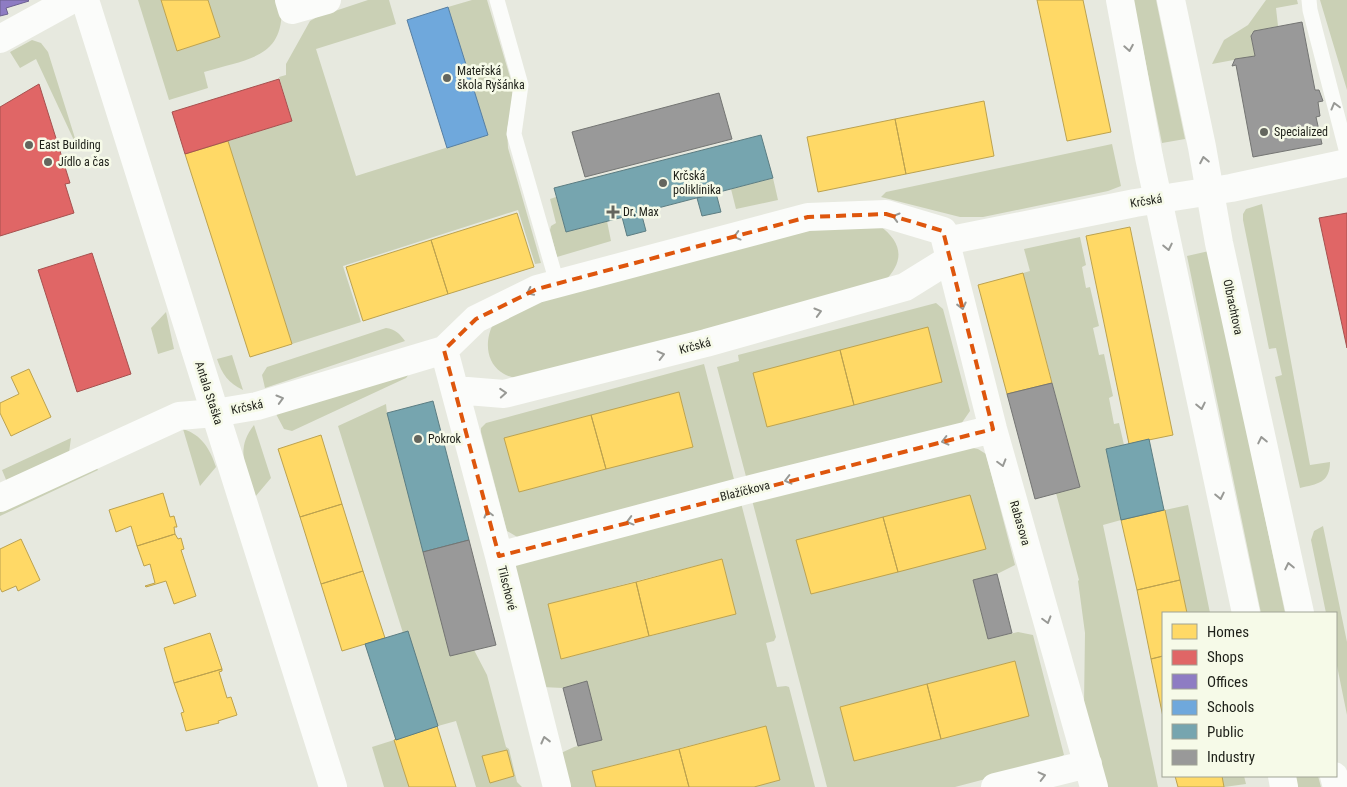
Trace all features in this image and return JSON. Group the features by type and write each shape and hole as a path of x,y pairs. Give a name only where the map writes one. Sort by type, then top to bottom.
{"street":[{"path":"0,39 71,0"},
{"name":"Antala Staška","path":"85,0 333,787"},
{"path":"289,0 292,10 327,0"},
{"path":"1120,0 1158,200 1246,612"},
{"name":"Olbrachtova","path":"1171,0 1221,252 1300,612"},
{"name":"Krčská","path":"455,390 504,394 706,343 905,287 948,250 1158,200 1347,163"},
{"name":"Krčská","path":"0,498 171,418 257,406 444,350 476,319 537,289 808,217 886,214 943,231 948,250"},
{"name":"Rabasova","path":"948,250 993,429 1091,776"},
{"path":"444,350 455,390"},
{"name":"Tilschové","path":"455,390 557,787"},
{"name":"Blažíčkova","path":"499,556 743,491 993,429"},
{"path":"995,787 1091,776"}],"lane":[{"path":"496,0 521,84 514,134 557,283"},
{"path":"1309,0 1347,153"}],"highlighted area":[{"path":"886,214 943,231 993,429 499,556 444,350 476,319 537,289 808,217"}],"green space":[{"path":"138,0 161,0 177,51 220,37 208,0 281,0 281,19 278,34 271,45 262,53 250,59 204,72 208,88 169,100"},
{"path":"368,0 389,0 396,24 316,49 356,176 487,135 448,7 472,0 487,0 513,87 512,108 507,129 508,148 541,263 535,264 518,210 343,266 361,322 292,344 228,141 292,121 279,77 286,75 286,64 310,21"},
{"path":"1133,0 1156,0 1185,139 1162,143"},
{"path":"1266,0 1297,0 1298,4 1276,8 1278,26 1252,33 1255,56 1212,64 1224,40 1248,25"},
{"path":"1320,0 1347,0 1347,90"},
{"path":"32,40 41,43 48,52 79,151 36,59 20,68 10,52"},
{"path":"1112,144 1121,186 1108,191 983,217 960,217 881,197 886,192"},
{"path":"773,178 778,200 736,209 731,189"},
{"path":"556,197 566,232 607,221 611,241 557,257 550,230 551,226 556,223 550,199"},
{"path":"1262,204 1310,465 1330,462 1328,474 1325,478 1317,484 1300,488 1275,377 1282,375 1276,348 1269,349 1243,220 1243,214 1246,209"},
{"path":"879,225 893,239 897,245 898,252 895,267 884,282 523,379 504,374 495,367 491,360 488,338 490,330 498,317 501,314 541,299 823,227"},
{"path":"1080,237 1086,265 1082,267 1086,288 1090,287 1099,326 1093,328 1099,355 1104,354 1113,396 1109,398 1114,424 1119,423 1124,445 1106,449 1121,520 1103,525 1158,787 1106,787 1084,704 1085,633 1079,580 1056,493 1080,487 1023,273 1030,271 1024,249"},
{"path":"1209,251 1285,612 1261,612 1187,256"},
{"path":"936,303 943,309 970,411 961,424 748,484 717,367 739,361 738,355","holes":["928,327 941,382 767,427 753,373"]},
{"path":"166,312 174,349 158,354 151,328"},
{"path":"386,328 397,332 405,341 265,388 262,375 267,367"},
{"path":"232,355 243,390 226,377 217,359"},
{"path":"704,364 736,487 519,538 507,531 481,432 481,428 486,423","holes":["679,392 693,446 519,492 504,438"]},
{"path":"410,373 406,378 292,431 284,429 276,414"},
{"path":"386,404 387,413 474,650 487,675 506,747 509,749 517,782 522,787 476,787 456,721 438,726 403,633 338,426","holes":["507,750 514,776 490,783 482,756"]},
{"path":"254,425 271,478 255,497 243,452 248,434"},
{"path":"183,429 200,439 211,454 216,467 200,486"},
{"path":"71,438 69,453 7,482 2,470"},
{"path":"963,446 978,449 986,454 1015,565 997,574 973,580 988,639 1018,632 1033,635 1064,755 1046,763 955,787 827,787 752,500","holes":["970,495 985,549 811,594 796,540","1015,661 1028,716 855,761 840,707"]},
{"path":"94,463 98,470 0,516 0,507"},
{"path":"741,503 776,637 774,641 766,643 777,687 789,687 815,787 754,787 780,780 766,726 592,771 596,787 569,787 561,753 574,747 602,740 587,682 563,688 542,687 512,567 524,560","holes":["722,559 736,614 561,659 548,604"]},
{"path":"1188,505 1210,612 1187,612 1165,510"},
{"path":"1323,526 1347,642 1347,715 1337,666 1337,612 1326,612 1311,540 1314,531"},
{"path":"394,740 409,787 384,787 372,747"},
{"path":"1222,777 1244,777 1246,784 1224,787"},
{"path":"1295,777 1318,777 1321,787 1298,787"}],"building: Homes":[{"path":"161,0 208,0 220,37 177,51"},
{"path":"1037,0 1083,0 1111,132 1067,141"},
{"path":"984,101 994,156 906,174 895,119"},
{"path":"895,119 906,174 818,192 807,137"},
{"path":"228,141 292,344 250,357 185,154"},
{"path":"517,213 534,267 448,294 431,240"},
{"path":"1130,227 1173,435 1129,444 1086,236"},
{"path":"431,240 448,294 363,321 346,267"},
{"path":"1023,273 1052,383 1007,394 978,285"},
{"path":"928,327 942,382 854,405 840,350"},
{"path":"840,350 854,405 767,427 753,373"},
{"path":"29,369 51,417 11,436 0,413 0,403 19,394 11,377"},
{"path":"679,392 693,447 606,469 591,415"},
{"path":"591,415 606,469 519,492 504,438"},
{"path":"321,435 342,504 300,517 278,449"},
{"path":"163,493 170,517 174,516 177,527 174,527 175,534 137,546 131,526 116,532 109,510"},
{"path":"970,495 986,549 898,572 883,517"},
{"path":"342,504 363,571 321,584 300,517"},
{"path":"1165,510 1180,580 1137,590 1121,520"},
{"path":"883,517 898,572 811,594 796,540"},
{"path":"175,534 178,539 181,538 184,549 181,550 196,596 174,604 166,581 145,586 155,583 150,564 144,566 137,546"},
{"path":"21,539 40,580 18,591 16,586 2,592 0,588 0,549"},
{"path":"722,559 736,614 649,636 636,582"},
{"path":"363,571 385,638 342,651 321,584"},
{"path":"1180,580 1187,612 1162,612 1162,656 1151,659 1137,590"},
{"path":"636,582 649,636 561,659 548,604"},
{"path":"210,633 222,669 174,683 164,648"},
{"path":"1162,656 1162,712 1151,659"},
{"path":"1015,661 1029,716 941,739 927,684"},
{"path":"222,669 219,672 227,698 231,697 237,715 218,721 219,723 186,731 181,713 184,712 174,683"},
{"path":"927,684 941,739 854,761 840,707"},
{"path":"437,726 456,787 409,787 394,740"},
{"path":"766,726 780,780 754,787 689,787 679,749"},
{"path":"679,749 689,787 596,787 592,771"},
{"path":"507,750 514,776 490,783 482,756"},
{"path":"1175,777 1222,777 1224,787 1178,787"}],"building: Shops":[{"path":"279,79 292,121 185,154 172,112"},
{"name":"East Building","path":"39,84 70,183 65,184 74,213 0,236 0,107"},
{"path":"1347,213 1347,348 1319,218"},
{"path":"92,253 131,374 77,392 38,270"}],"building: Offices":[{"path":"0,0 29,1 6,8 8,14 0,16"}],"building: Schools":[{"name":"Mateřská škola Ryšánka","path":"448,7 488,135 447,148 407,20"}],"building: Public":[{"name":"Krčská poliklinika","path":"761,135 773,178 566,232 554,188"},
{"path":"716,193 721,212 702,216 697,198"},
{"path":"641,212 646,231 627,236 622,217"},
{"path":"433,401 469,540 423,552 387,413"},
{"path":"1149,439 1164,510 1121,520 1106,449"},
{"path":"408,631 438,726 396,740 365,644"}],"building: Industry":[{"path":"1302,22 1315,90 1319,90 1323,101 1318,102 1320,116 1316,117 1322,144 1253,157 1236,65 1232,66 1235,59 1255,56 1251,36 1254,31"},
{"path":"719,93 732,139 585,177 572,132"},
{"path":"1052,383 1080,487 1035,499 1007,394"},
{"path":"469,540 496,645 450,656 423,552"},
{"path":"997,574 1012,633 988,639 973,580"},
{"path":"587,681 602,740 578,746 563,688"}],"place":[{"name":"Mateřská škola Ryšánka","path":"447,78"},
{"name":"Specialized","path":"1264,132"},
{"name":"East Building","path":"29,145"},
{"name":"Jídlo a čas","path":"48,162"},
{"name":"Krčská poliklinika","path":"663,183"},
{"name":"Dr. Max","path":"613,212"},
{"name":"Pokrok","path":"418,439"}]}
